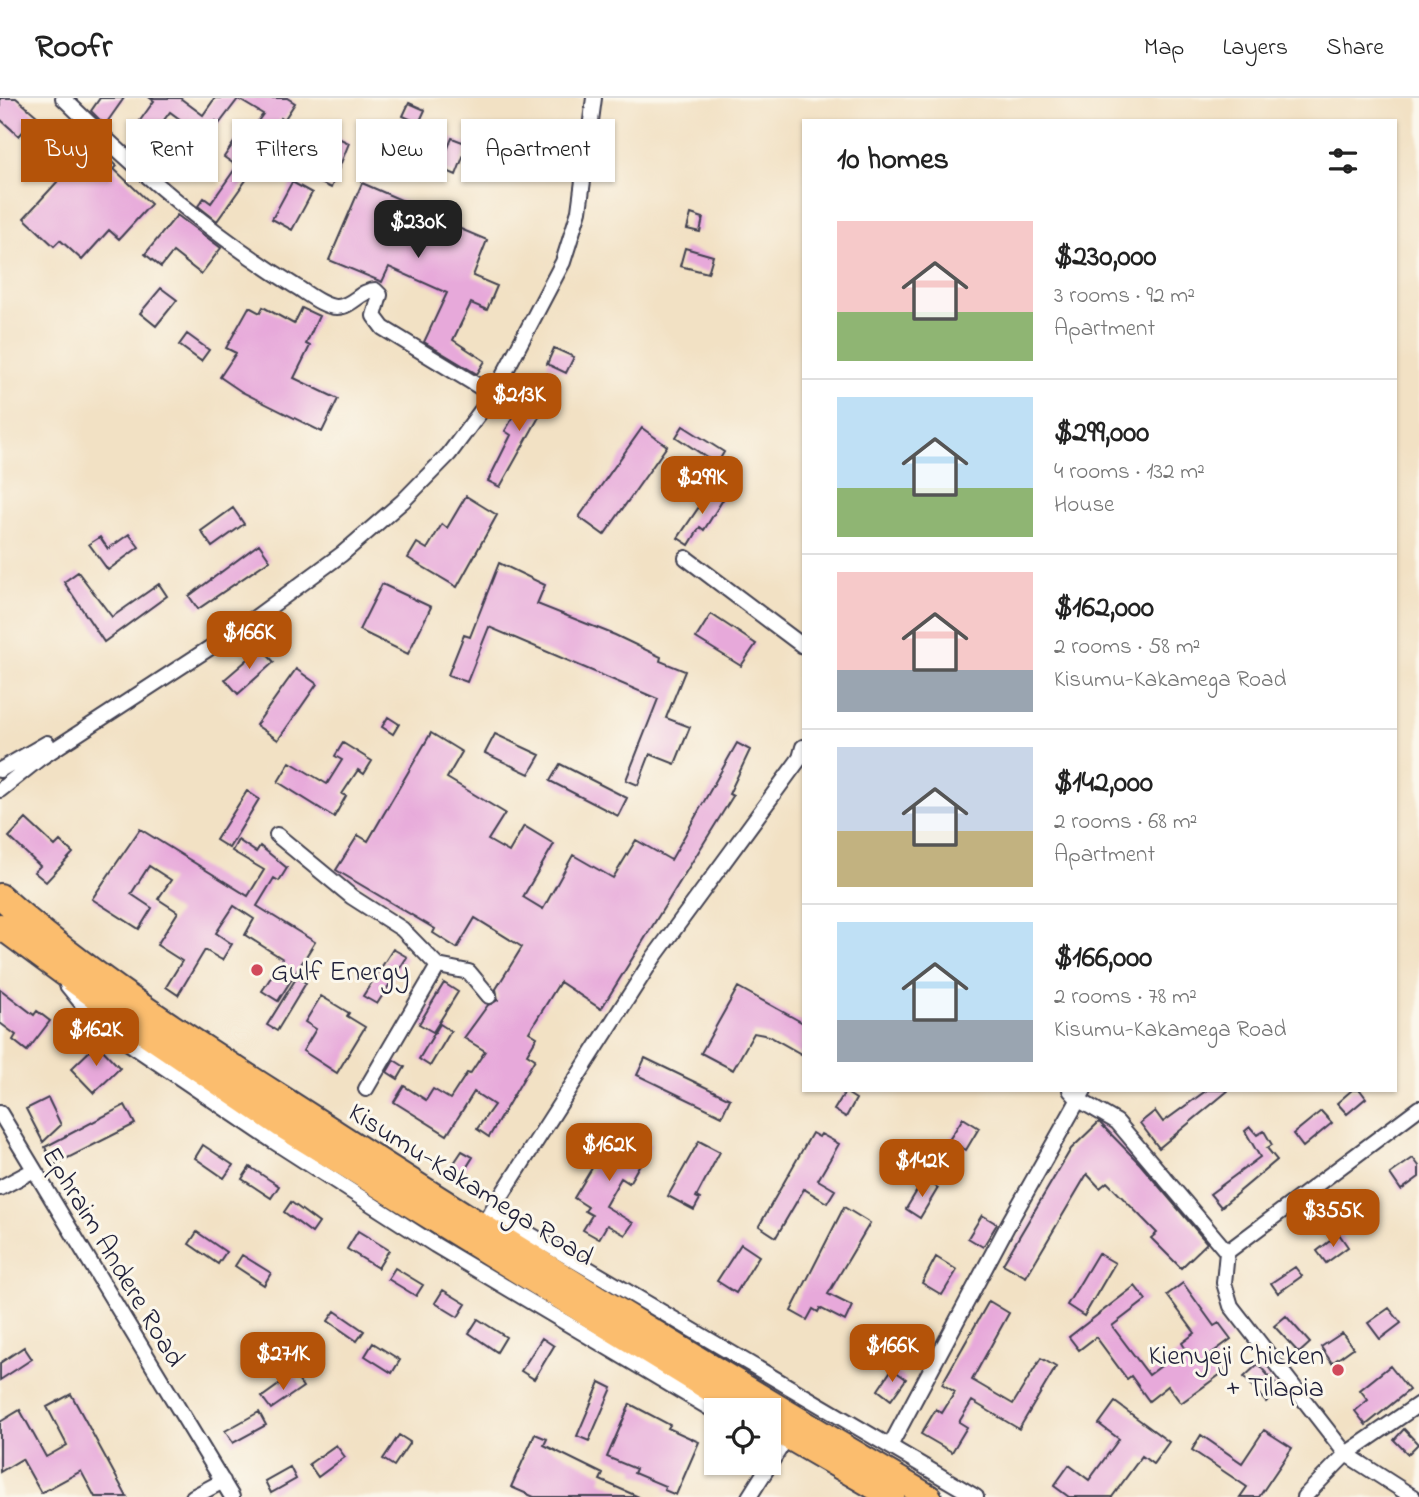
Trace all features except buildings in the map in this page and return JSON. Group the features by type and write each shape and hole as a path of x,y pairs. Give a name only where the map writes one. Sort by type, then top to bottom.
{"highway":[{"name":"Kisumu-Kakamega Road","path":"0,896 31,923 187,1035 487,1219 929,1497"},
{"name":"Kisumu-Kakamega Road","path":"0,926 43,955 134,1025 281,1125 725,1398"},
{"path":"781,1434 892,1497"}],"street":[{"path":"64,98 127,161 200,221 271,271 327,306 346,305 369,290 375,290 380,295 374,316 383,328 494,395"},
{"path":"0,790 101,716 248,622 342,554 403,501 449,454 494,395 563,262 579,211 594,98"},
{"path":"686,558 802,645"},
{"path":"0,770 101,716"},
{"path":"802,756 654,957 487,1219 976,1497"},
{"path":"277,835 352,897 402,929 438,966 469,972 489,996"},
{"path":"43,955 96,1021 435,1245 704,1405"},
{"path":"366,1089 438,966"},
{"path":"890,1446 1078,1094 1117,1122 1227,1252 1224,1283 1231,1307 1346,1454 1413,1497"},
{"path":"1227,1252 1419,1108"},
{"name":"Ephraim Andere Road","path":"0,1113 232,1497"},
{"path":"0,1188 34,1170"},
{"path":"1304,1497 1346,1454 1419,1404"},
{"path":"749,1497 758,1475"},
{"path":"193,1497 223,1481"}],"place":[{"name":"Gulf Energy","path":"257,970"},
{"name":"Kienyeji Chicken + Tilapia","path":"1338,1370"}]}
